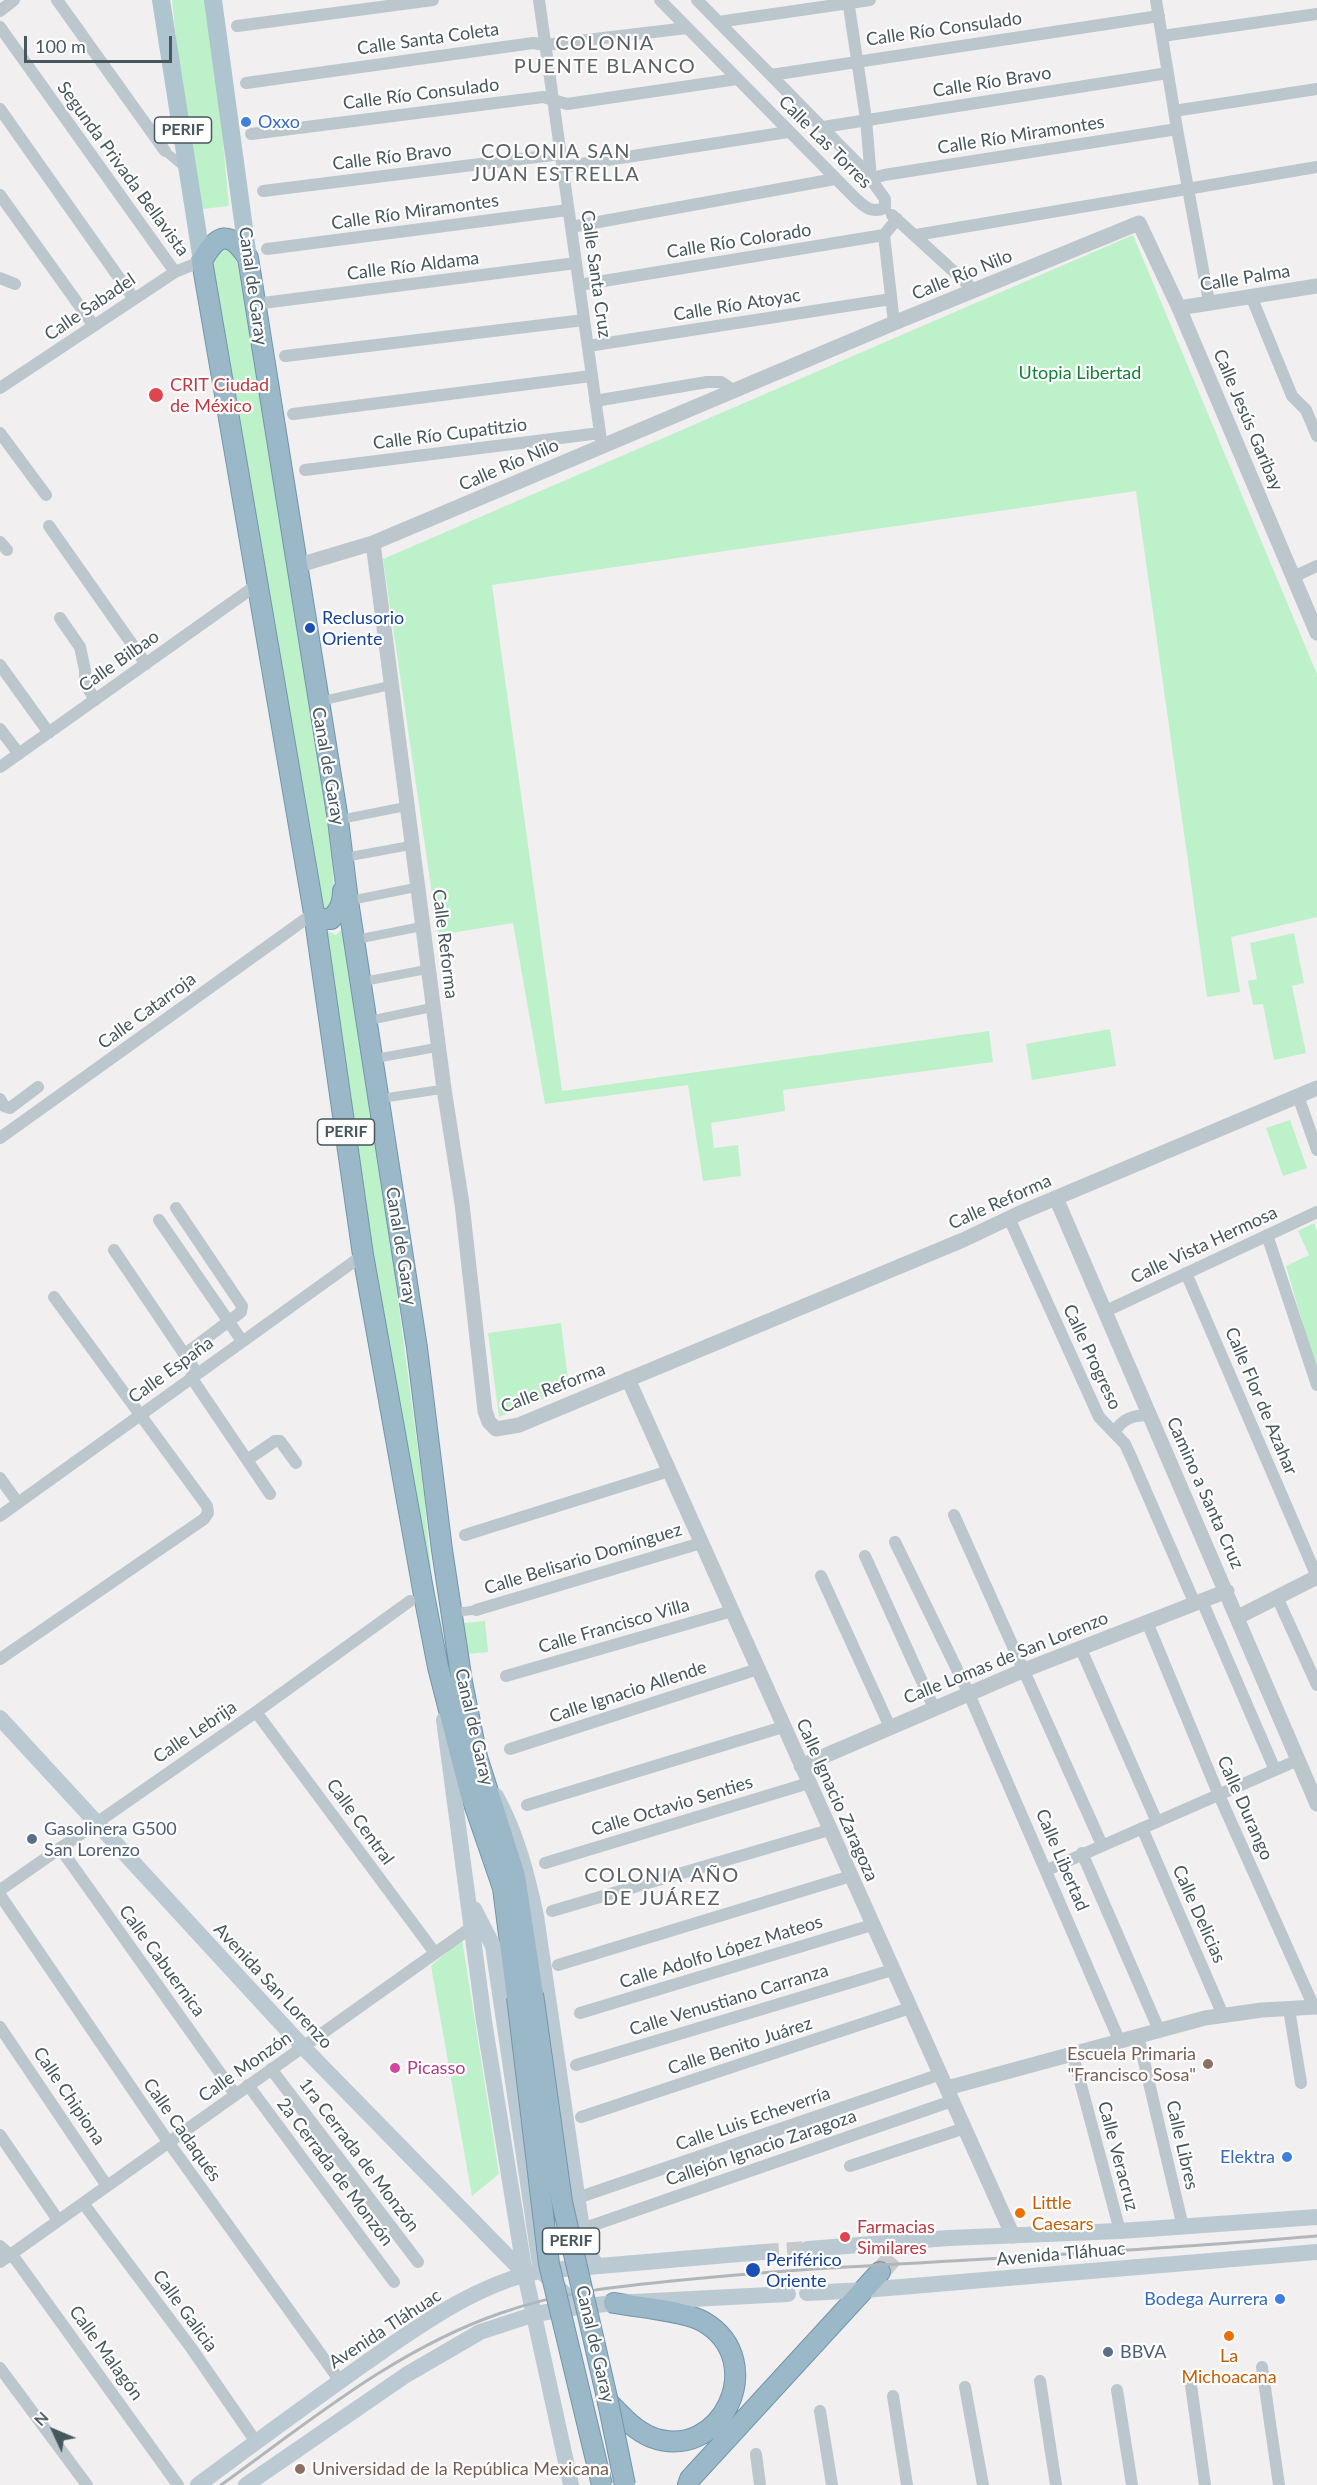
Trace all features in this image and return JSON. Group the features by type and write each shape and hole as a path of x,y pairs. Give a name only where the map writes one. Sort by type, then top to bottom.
{"highway":[{"path":"202,261 215,241 224,238 234,240 248,258"},
{"name":"Canal de Garay","path":"248,258 317,702 338,820 342,861 417,1348 451,1613 481,1770 515,1876 549,2264 602,2485"},
{"name":"Canal de Garay","path":"202,261 314,913 363,1254 438,1667 470,1792 503,1888 562,2202 625,2485"},
{"path":"314,913 321,919 332,919 338,912 343,902 342,861"},
{"path":"688,2485 690,2479 880,2272"},
{"path":"608,2402 637,2430 652,2438 676,2441 701,2435 724,2416 736,2384 733,2357 719,2334 702,2320 614,2303"}],"main road":[{"name":"Canal de Garay","path":"161,0 202,261"},
{"name":"Canal de Garay","path":"213,0 248,258"},
{"name":"Canal de Garay","path":"438,1667 468,1897 477,1926 484,2020 533,2272 535,2314 571,2485"},
{"name":"Avenida San Lorenzo","path":"0,1718 94,1823 304,2048 533,2272 578,2307"},
{"path":"481,1770 505,1813 525,1868 532,1897 582,2229 588,2252 596,2265"},
{"path":"477,1926 492,1946 529,2191 533,2272"},
{"path":"529,2191 543,2204 558,2204 576,2193"},
{"name":"Avenida Tláhuac","path":"808,2249 949,2238 1184,2228 1317,2217"},
{"name":"Avenida Tláhuac","path":"198,2485 340,2381 427,2321 464,2301 533,2272 763,2252"},
{"name":"Avenida Tláhuac","path":"807,2293 1317,2252"},
{"path":"246,2485 406,2375 480,2332 535,2314 578,2307 788,2294"}],"street":[{"path":"0,11 14,0"},
{"path":"57,0 165,151 189,171"},
{"path":"237,26 433,0"},
{"name":"Calle Santa Cruz","path":"538,0 601,440"},
{"name":"Calle Las Torres","path":"660,0 835,179 869,210 877,211 885,208 974,290"},
{"name":"Calle Las Torres","path":"697,0 823,127 871,179"},
{"path":"718,22 870,0"},
{"path":"1156,0 1209,302"},
{"path":"848,2 866,119 871,179 885,199 885,208"},
{"path":"1162,36 1317,14"},
{"name":"Calle Río Consulado","path":"771,75 857,60 1159,16"},
{"name":"Segunda Privada Bellavista","path":"0,27 175,272"},
{"name":"Calle Santa Coleta","path":"246,83 533,43 545,45 687,28"},
{"name":"Calle Río Bravo","path":"823,127 1168,73"},
{"name":"Calle Río Consulado","path":"251,134 543,97 567,104 737,79"},
{"path":"1174,111 1317,89"},
{"path":"0,109 134,299"},
{"name":"Calle Río Miramontes","path":"871,179 1177,129"},
{"name":"Calle Río Bravo","path":"263,191 561,160 788,132"},
{"path":"916,235 1317,166"},
{"path":"571,227 835,179"},
{"path":"0,195 94,326"},
{"name":"Calle Río Miramontes","path":"267,249 568,210"},
{"path":"894,323 884,235 897,219"},
{"name":"Calle Río Nilo","path":"296,567 373,543 601,440 733,390 1139,223"},
{"name":"Calle Jesús Garibay","path":"1139,223 1179,308 1317,633"},
{"name":"Calle Río Colorado","path":"579,285 884,235"},
{"name":"Calle Sabadel","path":"0,388 175,272 202,261"},
{"name":"Calle Río Aldama","path":"255,304 576,263"},
{"path":"0,278 15,284"},
{"name":"Calle Palma","path":"1179,308 1317,286"},
{"path":"1251,296 1282,376 1292,396 1306,410 1317,436"},
{"name":"Calle Río Atoyac","path":"588,346 891,299"},
{"path":"285,356 584,320"},
{"path":"293,414 591,376"},
{"path":"595,401 707,382 721,382 733,390"},
{"path":"0,433 46,495"},
{"name":"Calle Río Cupatitzio","path":"305,470 601,440"},
{"path":"49,526 146,664"},
{"name":"Calle Reforma","path":"373,543 444,1089 462,1204 485,1411 489,1422 496,1429 519,1425 1317,1088"},
{"path":"1293,577 1317,566"},
{"name":"Calle Bilbao","path":"0,767 258,584"},
{"path":"60,618 80,647 85,683 95,700"},
{"path":"0,665 49,733"},
{"path":"317,702 392,685"},
{"path":"0,729 19,754"},
{"path":"338,820 408,806"},
{"path":"342,861 413,845"},
{"path":"348,901 418,887"},
{"name":"Calle Catarroja","path":"0,1138 314,913"},
{"path":"354,940 423,926"},
{"path":"361,982 429,969"},
{"path":"367,1021 434,1007"},
{"path":"372,1059 439,1047"},
{"path":"0,1099 4,1106 10,1108 38,1087"},
{"path":"378,1099 444,1089"},
{"path":"1298,1096 1317,1150"},
{"name":"Camino a Santa Cruz","path":"1056,1198 1317,1804"},
{"path":"176,1208 242,1306 241,1312 185,1354"},
{"name":"Calle Vista Hermosa","path":"1106,1311 1317,1213"},
{"name":"Calle Progreso","path":"1009,1218 1099,1417 1125,1444 1275,1770"},
{"path":"159,1220 242,1341"},
{"path":"1267,1235 1317,1385"},
{"path":"114,1250 185,1354 194,1375 270,1494"},
{"name":"Calle España","path":"0,1516 363,1254"},
{"name":"Calle Flor de Azahar","path":"1186,1273 1317,1577"},
{"path":"0,1659 204,1519 208,1513 207,1506 54,1297"},
{"name":"Calle Ignacio Zaragoza","path":"628,1379 1013,2236"},
{"path":"1114,1433 1127,1418 1150,1415"},
{"path":"247,1460 275,1441 280,1441 296,1463"},
{"path":"465,1535 669,1471"},
{"path":"0,1478 18,1503"},
{"path":"954,1515 1102,1845"},
{"name":"Calle Libertad","path":"895,1542 969,1694 1120,2042"},
{"name":"Calle Belisario Domínguez","path":"476,1610 701,1543"},
{"path":"865,1556 934,1708"},
{"path":"821,1576 890,1727"},
{"path":"1238,1617 1317,1577"},
{"name":"Calle Lomas de San Lorenzo","path":"801,1766 1080,1647 1227,1592"},
{"path":"1277,1597 1317,1685"},
{"name":"Calle Lebrija","path":"0,1890 256,1712 410,1601"},
{"path":"451,1613 476,1610"},
{"name":"Calle Francisco Villa","path":"506,1676 732,1611"},
{"name":"Calle Durango","path":"1147,1623 1218,1794 1315,2007"},
{"path":"1080,1647 1157,1822"},
{"name":"Calle Ignacio Allende","path":"510,1749 758,1669"},
{"name":"Calle Central","path":"256,1712 435,1953"},
{"path":"527,1805 783,1726"},
{"path":"1047,1870 1298,1760"},
{"name":"Calle Octavio Senties","path":"545,1863 809,1783"},
{"name":"Calle Delicias","path":"1142,1828 1224,2015"},
{"path":"552,1911 829,1830"},
{"name":"Calle Cabuernica","path":"60,1848 235,2094"},
{"path":"1082,1853 1159,2030"},
{"path":"558,1965 850,1876"},
{"name":"Calle Cadaqués","path":"0,1895 169,2143 340,2381"},
{"name":"Calle Adolfo López Mateos","path":"580,2013 872,1925"},
{"name":"Calle Monzón","path":"4,2259 435,1953 477,1926"},
{"name":"Calle Venustiano Carranza","path":"576,2065 892,1970"},
{"path":"947,2088 1159,2030 1224,2015 1315,2007"},
{"name":"Calle Benito Juárez","path":"581,2117 910,2008"},
{"path":"1289,2009 1300,2083"},
{"name":"Calle Chipiona","path":"0,2027 107,2186"},
{"name":"Calle Libres","path":"1138,2036 1184,2228"},
{"name":"Calle Veracruz","path":"1073,2055 1120,2231"},
{"name":"1ra Cerrada de Monzón","path":"271,2069 417,2262"},
{"name":"2a Cerrada de Monzón","path":"248,2085 394,2282"},
{"name":"Calle Luis Echeverría","path":"576,2193 947,2088"},
{"name":"Callejón Ignacio Zaragoza","path":"582,2229 947,2088"},
{"path":"850,2166 965,2128"},
{"path":"0,2135 58,2220"},
{"name":"Calle Galicia","path":"82,2203 192,2349 256,2442"},
{"name":"Calle Malagón","path":"0,2246 4,2259 16,2260 178,2485"},
{"path":"1262,2367 1279,2485"},
{"path":"0,2368 87,2485"},
{"path":"1190,2378 1205,2485"},
{"path":"1040,2381 1056,2485"},
{"path":"965,2387 983,2485"},
{"path":"1117,2390 1132,2485"},
{"path":"893,2396 907,2485"},
{"path":"820,2411 832,2485"},
{"path":"756,2454 760,2485"}],"green space":[{"path":"172,0 205,0 218,89 229,206 203,209 182,96"},
{"name":"Utopia Libertad","path":"1133,235 1317,674 1317,917 1231,937 1240,992 1207,997 1136,491 492,585 562,1091 989,1031 993,1062 783,1090 785,1111 711,1123 714,1148 738,1145 741,1176 703,1181 688,1085 545,1104 513,923 438,935 383,559"},
{"path":"225,244 236,254 330,819 335,909 320,910 210,256"},
{"path":"347,919 424,1495 435,1611 412,1497 320,923 327,931 336,935 343,928"},
{"path":"1294,933 1304,983 1292,986 1306,1053 1274,1060 1263,1004 1253,1005 1248,981 1257,979 1250,943"},
{"path":"1110,1029 1116,1066 1032,1080 1026,1044"},
{"path":"1290,1120 1307,1168 1283,1176 1266,1128"},
{"path":"1314,1223 1317,1232 1317,1372 1286,1266 1309,1255 1298,1231"},
{"path":"561,1323 569,1388 499,1417 488,1333"},
{"path":"485,1621 488,1652 467,1654 464,1623"},
{"path":"462,1939 499,2174 472,2196 431,1966"}],"tunnel":[{"path":"880,2272 906,2242"},
{"path":"763,2252 808,2249"}],"railway":[{"path":"221,2485 355,2388 425,2346 501,2313 545,2300 659,2282 751,2274 1317,2236"}],"place":[{"name":"Oxxo","path":"246,122"},
{"name":"CRIT Ciudad de México","path":"156,395"},
{"name":"Reclusorio Oriente","path":"310,628"},
{"name":"Gasolinera G500 San Lorenzo","path":"32,1839"},
{"name":"Escuela Primaria \"Francisco Sosa\"","path":"1208,2064"},
{"name":"Picasso","path":"395,2068"},
{"name":"Elektra","path":"1287,2157"},
{"name":"Little Caesars","path":"1020,2213"},
{"name":"Farmacias Similares","path":"845,2237"},
{"name":"Periférico Oriente","path":"753,2270"},
{"name":"Bodega Aurrera","path":"1280,2299"},
{"name":"La Michoacana","path":"1229,2336"},
{"name":"BBVA","path":"1108,2352"},
{"name":"Universidad de la República Mexicana","path":"300,2469"}],"district":[{"name":"COLONIA PUENTE BLANCO","path":"605,56"},
{"name":"COLONIA SAN JUAN ESTRELLA","path":"556,164"},
{"name":"COLONIA AÑO DE JUÁREZ","path":"662,1888"}]}
